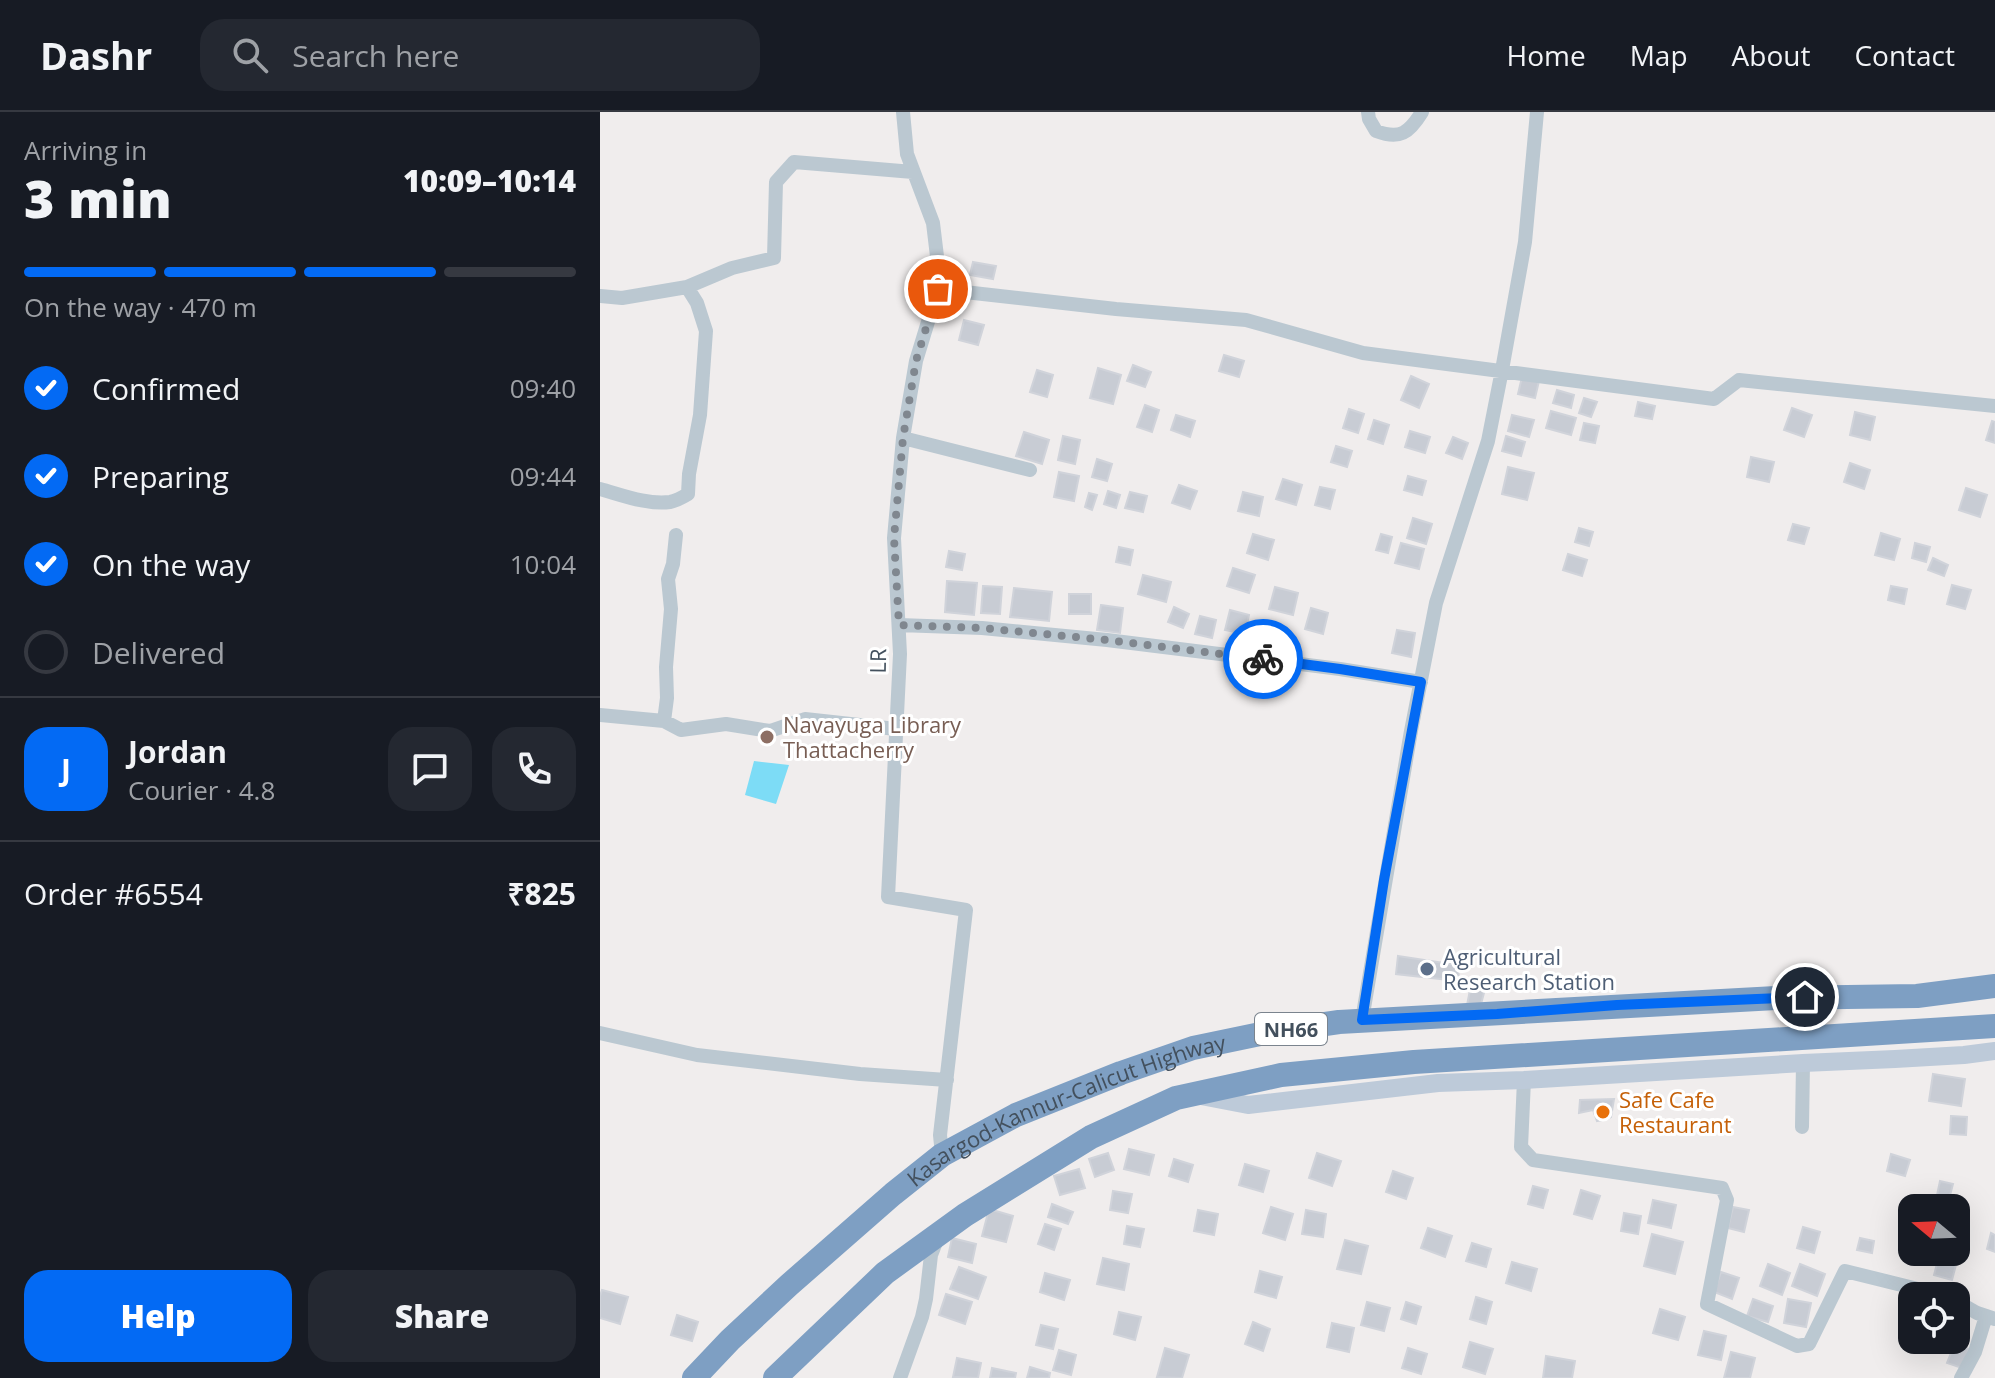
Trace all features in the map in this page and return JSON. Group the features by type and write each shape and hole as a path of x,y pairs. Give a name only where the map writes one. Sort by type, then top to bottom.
{"highway":[{"name":"Kasargod-Kannur-Calicut Highway","path":"694,1378 789,1285 942,1155 1016,1115 1193,1048 1270,1032 1362,1020 1776,998 1917,996 1995,986"},
{"name":"Kasargod-Kannur-Calicut Highway","path":"775,1378 885,1273 965,1215 1091,1137 1176,1098 1281,1075 1414,1062 1995,1026"}],"street":[{"name":"LR","path":"903,112 907,154 933,223 939,273 938,289 916,361 903,438 894,538 900,654 888,897 966,910 940,1135 942,1155"},
{"path":"1368,112 1376,131 1391,136 1405,132 1422,112"},
{"path":"1362,1020 1384,880 1436,603 1488,441 1502,371 1525,242 1537,112"},
{"path":"600,296 622,298 687,287 732,268 774,258 776,182 794,162 913,172"},
{"path":"600,489 651,501 672,502 688,494 700,415 706,331 697,303 687,287"},
{"path":"938,289 1246,320 1363,353 1714,399 1739,380 1995,406"},
{"path":"903,438 1030,470"},
{"path":"664,721 671,609 668,579 676,535"},
{"path":"899,625 982,628 1107,640 1421,682"},
{"path":"600,715 664,721 681,730 726,724 770,731 805,719 896,729"},
{"path":"600,1033 697,1055 860,1074 947,1080"},
{"path":"1191,1094 1248,1105 1438,1083 1995,1051"},
{"path":"1802,1127 1803,1063"},
{"path":"1524,1080 1521,1147 1533,1160 1722,1188 1727,1200 1707,1304 1797,1346 1809,1344 1845,1271 1898,1284"},
{"path":"900,1378 922,1317 931,1255 940,1233"},
{"path":"1961,1378 1990,1317 1970,1308"}],"water":[{"path":"754,761 789,765 776,804 745,795"}],"building":[{"path":"973,262 996,266 993,279 970,275"},
{"path":"964,320 984,325 978,345 959,340"},
{"path":"1224,355 1244,361 1239,377 1219,371"},
{"path":"1133,365 1151,372 1145,387 1127,381"},
{"path":"1098,368 1121,375 1113,404 1090,398"},
{"path":"1037,370 1053,375 1047,397 1030,392"},
{"path":"1411,376 1429,384 1419,408 1401,400"},
{"path":"1522,377 1539,381 1535,398 1518,394"},
{"path":"1557,390 1574,395 1571,408 1553,403"},
{"path":"1584,398 1597,402 1591,417 1579,413"},
{"path":"1638,402 1655,406 1652,419 1635,416"},
{"path":"1145,405 1159,410 1152,432 1137,427"},
{"path":"1792,408 1812,415 1804,437 1784,430"},
{"path":"1349,409 1364,414 1358,433 1343,428"},
{"path":"1551,411 1576,418 1571,435 1546,428"},
{"path":"1855,412 1875,417 1870,440 1850,435"},
{"path":"1176,415 1195,421 1190,437 1171,430"},
{"path":"1512,415 1534,420 1529,437 1508,431"},
{"path":"1374,420 1389,425 1383,444 1368,439"},
{"path":"1992,421 1995,422 1995,443 1986,440"},
{"path":"1584,423 1599,426 1595,443 1580,440"},
{"path":"1410,431 1430,437 1425,453 1405,447"},
{"path":"1024,432 1049,440 1042,464 1016,456"},
{"path":"1063,436 1080,440 1075,464 1058,460"},
{"path":"1506,436 1525,442 1521,456 1502,451"},
{"path":"1453,437 1468,443 1462,459 1446,453"},
{"path":"1336,446 1352,451 1347,467 1331,462"},
{"path":"1751,457 1774,462 1769,482 1747,477"},
{"path":"1097,459 1112,464 1107,481 1092,477"},
{"path":"1850,463 1870,470 1864,489 1844,482"},
{"path":"1508,467 1534,473 1527,500 1502,494"},
{"path":"1059,472 1079,476 1074,501 1054,497"},
{"path":"1408,476 1426,481 1422,495 1404,490"},
{"path":"1283,479 1302,485 1296,505 1276,499"},
{"path":"1179,485 1197,491 1190,509 1172,503"},
{"path":"1320,487 1335,490 1330,509 1315,505"},
{"path":"1966,488 1987,495 1980,517 1959,510"},
{"path":"1108,491 1120,495 1116,508 1104,504"},
{"path":"1130,492 1147,496 1143,512 1125,508"},
{"path":"1243,492 1263,497 1259,516 1238,511"},
{"path":"1089,493 1097,495 1092,510 1085,507"},
{"path":"1413,518 1432,524 1426,544 1407,538"},
{"path":"1793,524 1809,528 1804,544 1788,540"},
{"path":"1579,528 1593,532 1589,546 1575,542"},
{"path":"1881,533 1900,539 1894,560 1875,555"},
{"path":"1253,534 1274,540 1268,560 1247,553"},
{"path":"1381,534 1392,537 1388,553 1376,550"},
{"path":"1401,543 1424,549 1419,569 1395,563"},
{"path":"1915,543 1930,547 1926,562 1912,558"},
{"path":"1119,547 1133,550 1130,565 1116,562"},
{"path":"949,551 965,554 962,570 946,567"},
{"path":"1568,554 1587,560 1582,576 1563,570"},
{"path":"1933,558 1948,565 1944,576 1928,570"},
{"path":"1233,568 1255,575 1249,593 1227,586"},
{"path":"1143,575 1171,582 1166,602 1138,594"},
{"path":"947,581 977,583 974,615 945,612"},
{"path":"1952,585 1971,590 1965,609 1947,604"},
{"path":"983,586 1002,587 1000,614 981,613"},
{"path":"1891,586 1907,589 1904,604 1888,600"},
{"path":"1275,587 1298,593 1293,615 1269,609"},
{"path":"1014,588 1052,592 1049,621 1010,617"},
{"path":"1069,594 1091,594 1091,614 1069,614"},
{"path":"1101,605 1123,608 1120,633 1097,630"},
{"path":"1174,607 1189,614 1183,628 1168,622"},
{"path":"1311,608 1328,613 1323,634 1305,629"},
{"path":"1230,610 1249,615 1245,634 1225,630"},
{"path":"1200,616 1216,620 1212,638 1195,634"},
{"path":"1397,630 1415,633 1411,657 1392,653"},
{"name":"Agricultural Research Station","path":"1398,956 1458,965 1459,981 1396,974"},
{"path":"1471,985 1485,989 1480,1008 1467,1005"},
{"path":"1933,1074 1965,1079 1961,1106 1929,1101"},
{"name":"Safe Cafe Restaurant","path":"1614,1099 1611,1117 1607,1119 1597,1121 1593,1110 1579,1113 1580,1100"},
{"path":"1951,1116 1967,1117 1966,1135 1950,1134"},
{"path":"1129,1149 1154,1155 1149,1175 1124,1169"},
{"path":"1108,1153 1114,1170 1095,1177 1089,1159"},
{"path":"1317,1153 1341,1161 1332,1186 1309,1178"},
{"path":"1891,1154 1910,1160 1905,1176 1887,1171"},
{"path":"1174,1159 1193,1165 1188,1182 1169,1176"},
{"path":"1245,1164 1269,1171 1263,1192 1239,1185"},
{"path":"1079,1169 1085,1188 1060,1195 1054,1176"},
{"path":"1393,1171 1413,1178 1406,1199 1386,1192"},
{"path":"1940,1181 1953,1184 1950,1194 1937,1194"},
{"path":"1533,1186 1548,1190 1543,1208 1528,1204"},
{"path":"1581,1190 1600,1196 1592,1219 1574,1214"},
{"path":"1113,1191 1132,1194 1128,1213 1110,1210"},
{"path":"1653,1200 1676,1205 1671,1228 1648,1223"},
{"path":"1052,1204 1073,1212 1068,1224 1048,1217"},
{"path":"1271,1207 1293,1214 1285,1240 1263,1233"},
{"path":"1733,1207 1749,1210 1744,1232 1728,1228"},
{"path":"989,1209 1013,1216 1006,1242 982,1236"},
{"path":"1198,1210 1218,1214 1214,1235 1194,1231"},
{"path":"1306,1210 1326,1214 1323,1237 1302,1234"},
{"path":"1624,1213 1641,1216 1638,1234 1621,1231"},
{"path":"1045,1224 1061,1229 1054,1250 1038,1244"},
{"path":"1127,1226 1144,1229 1140,1247 1124,1244"},
{"path":"1803,1227 1820,1232 1814,1253 1797,1248"},
{"path":"1428,1228 1452,1236 1445,1257 1421,1248"},
{"path":"1991,1233 1995,1235 1995,1252 1987,1249"},
{"path":"1652,1234 1683,1242 1675,1274 1644,1266"},
{"path":"952,1238 976,1244 972,1263 948,1257"},
{"path":"1860,1238 1874,1241 1872,1253 1857,1250"},
{"path":"1345,1240 1368,1246 1361,1274 1337,1269"},
{"path":"1472,1243 1491,1249 1486,1267 1466,1261"},
{"path":"1103,1258 1129,1264 1124,1290 1097,1284"},
{"path":"1512,1262 1537,1269 1531,1291 1506,1283"},
{"path":"1768,1264 1790,1273 1782,1295 1760,1286"},
{"path":"1800,1264 1825,1274 1817,1296 1792,1286"},
{"path":"1936,1266 1956,1266 1952,1280 1934,1275"},
{"path":"959,1267 986,1277 978,1299 950,1289"},
{"path":"1260,1271 1282,1277 1276,1298 1255,1292"},
{"path":"1721,1272 1739,1278 1732,1299 1714,1292"},
{"path":"1045,1273 1070,1280 1064,1300 1040,1292"},
{"path":"602,1290 628,1297 620,1324 600,1318"},
{"path":"946,1294 972,1302 965,1324 939,1315"},
{"path":"1476,1297 1492,1302 1486,1324 1470,1319"},
{"path":"1753,1299 1773,1306 1768,1322 1747,1316"},
{"path":"1788,1299 1811,1303 1806,1327 1784,1323"},
{"path":"1367,1302 1390,1308 1384,1331 1361,1325"},
{"path":"1406,1302 1421,1307 1416,1324 1401,1319"},
{"path":"1660,1309 1685,1317 1678,1340 1653,1333"},
{"path":"1119,1312 1141,1317 1135,1340 1114,1334"},
{"path":"677,1315 698,1322 692,1341 671,1335"},
{"path":"1253,1322 1270,1329 1263,1351 1245,1344"},
{"path":"1332,1323 1354,1328 1349,1352 1327,1347"},
{"path":"1041,1325 1058,1329 1053,1349 1036,1345"},
{"path":"1704,1331 1726,1336 1721,1360 1698,1355"},
{"path":"1470,1342 1493,1349 1485,1374 1463,1367"},
{"path":"1165,1348 1189,1355 1182,1378 1157,1377"},
{"path":"1408,1348 1427,1354 1421,1374 1402,1368"},
{"path":"1059,1350 1076,1355 1071,1375 1053,1370"},
{"path":"1731,1352 1755,1358 1750,1378 1724,1378"},
{"path":"1951,1354 1967,1354 1962,1368 1947,1363"},
{"path":"1546,1356 1575,1361 1572,1378 1543,1378"},
{"path":"957,1358 981,1363 978,1378 953,1377"},
{"path":"1030,1367 1050,1373 1049,1378 1027,1378"},
{"path":"992,1368 1016,1373 1015,1378 990,1378"}],"way so far":[{"path":"938,289 916,361 903,438 894,538 899,625 982,628 1263,659"}],"place":[{"name":"Navayuga Library Thattacherry","path":"767,737"},
{"name":"Agricultural Research Station","path":"1427,969"},
{"name":"Safe Cafe Restaurant","path":"1603,1112"}],"route":[{"path":"1263,659 1421,682 1384,880 1362,1020 1805,997"}]}
